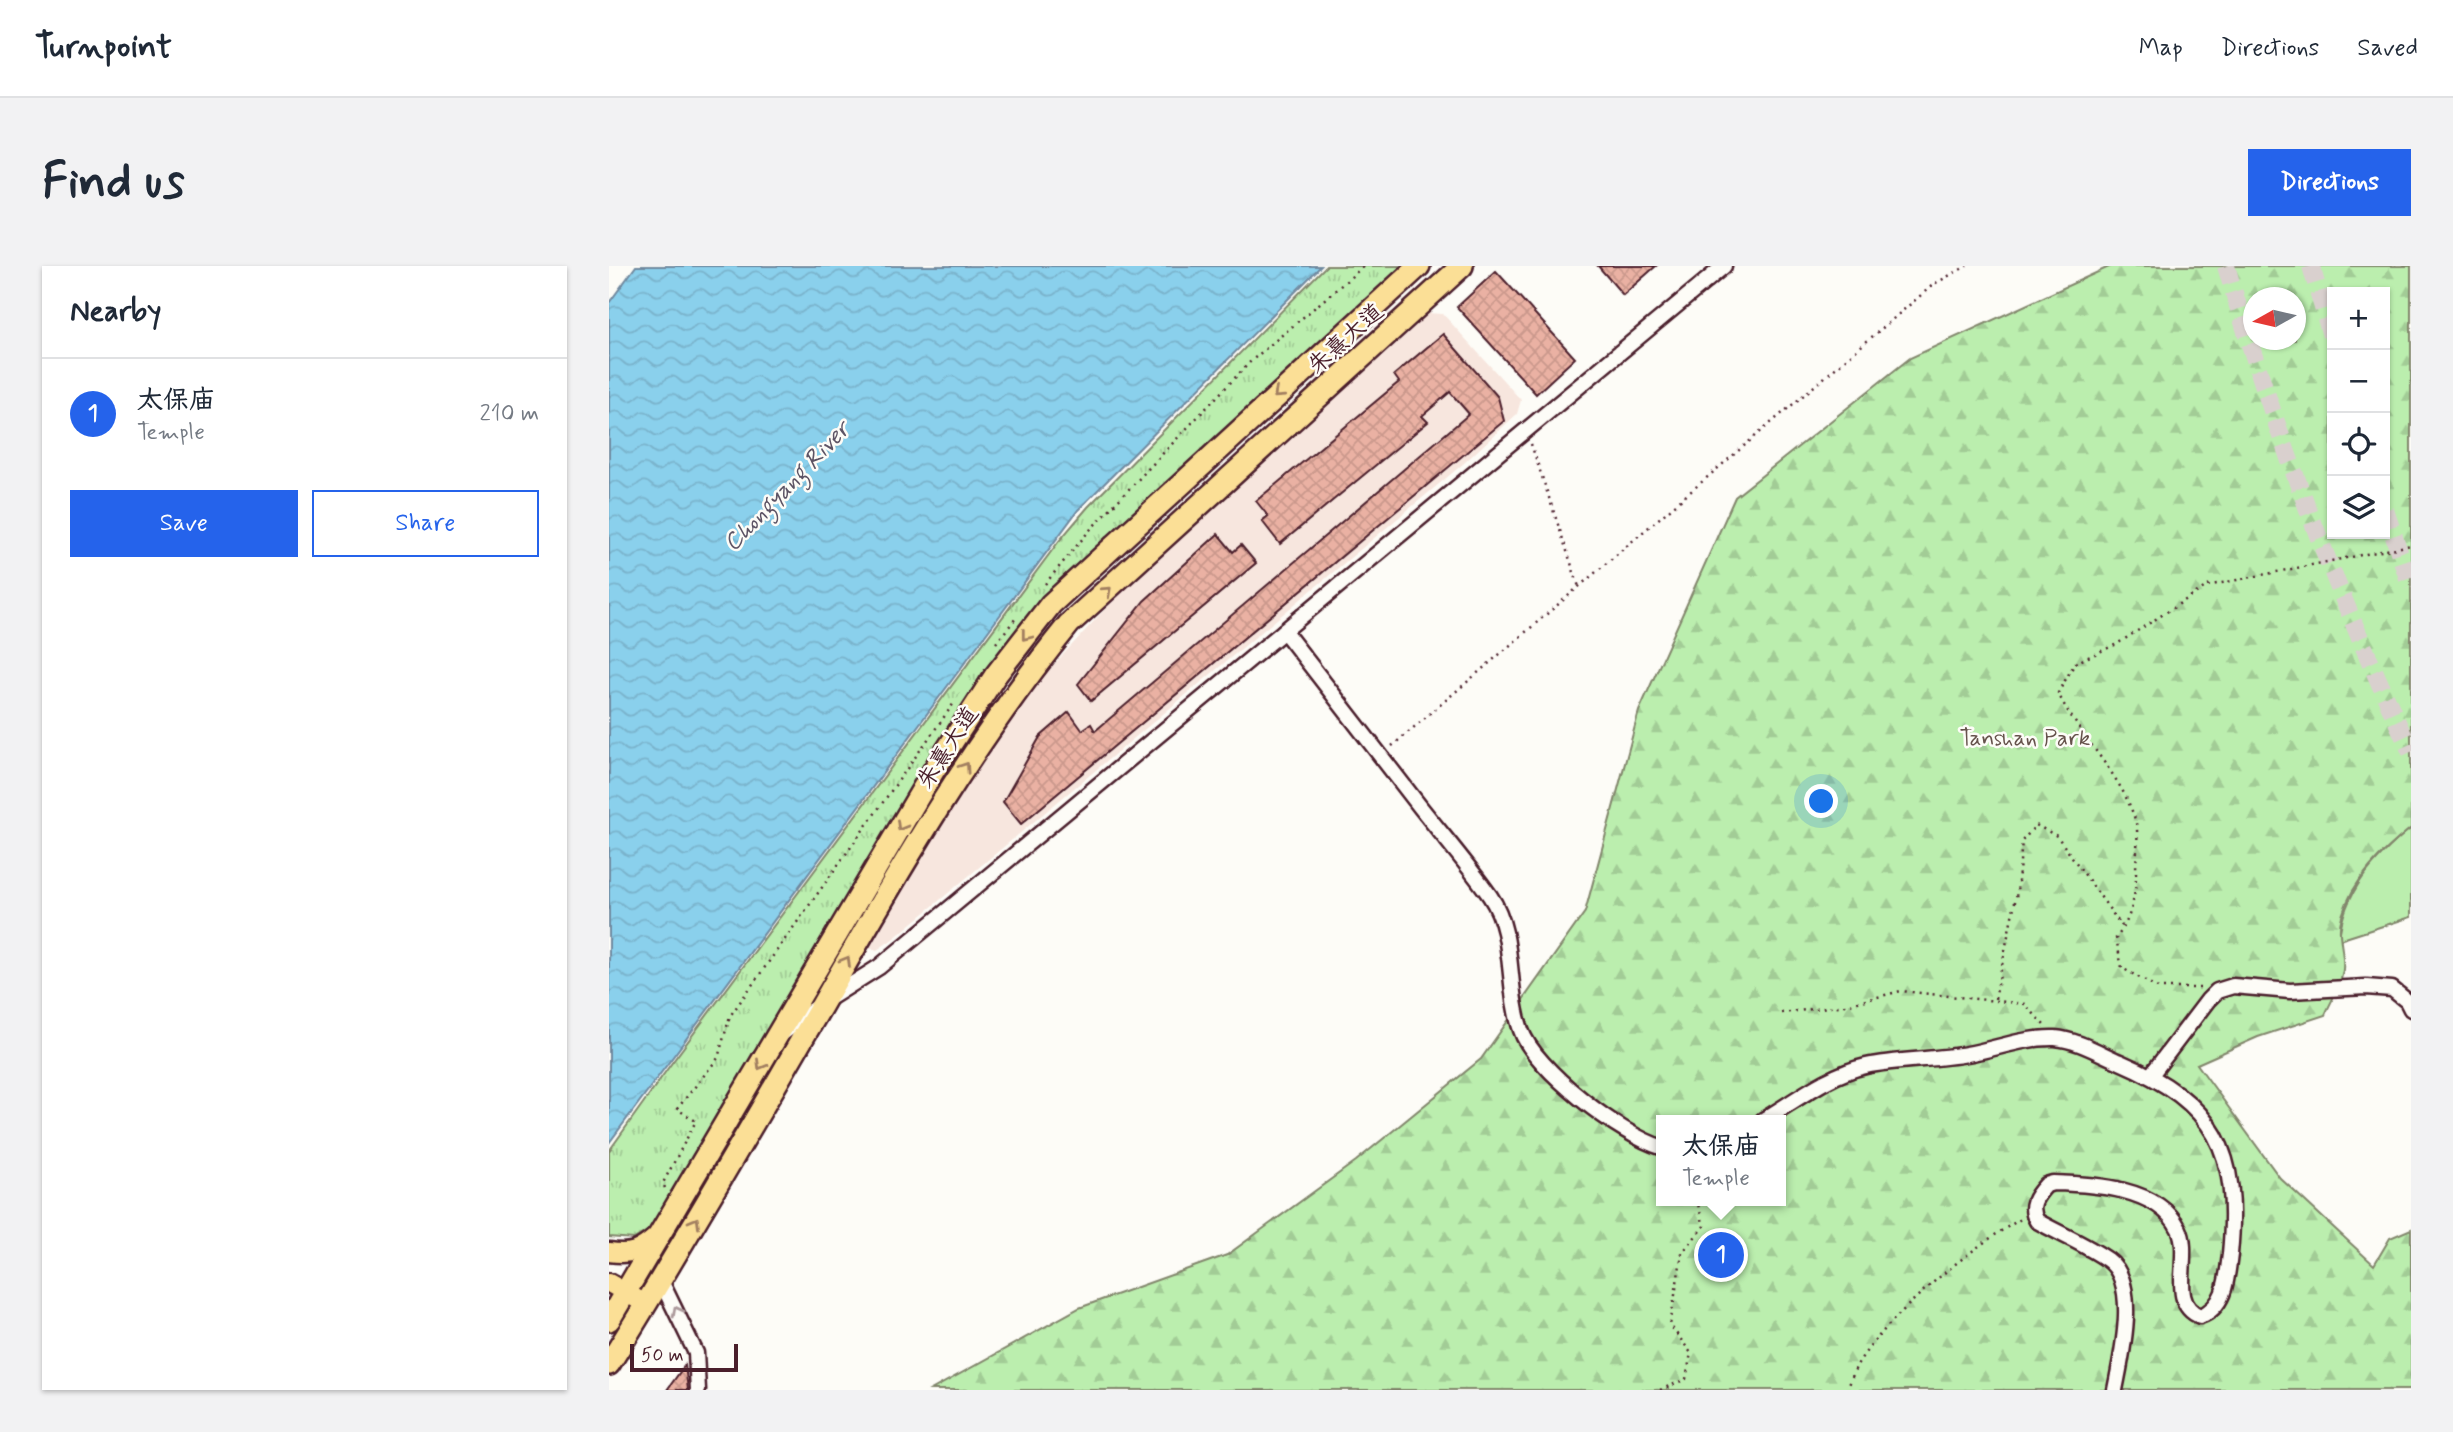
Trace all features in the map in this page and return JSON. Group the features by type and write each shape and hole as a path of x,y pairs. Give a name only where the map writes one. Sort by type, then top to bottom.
{"highway":[{"name":"朱熹大道","path":"609,1321 618,1288 640,1269 666,1228 934,770 995,676 1051,604 1419,266"},
{"name":"朱熹大道","path":"609,1364 661,1281 822,1003 955,781 1017,688 1069,624 1462,266"}],"main road":[{"path":"609,1252 631,1255 642,1250 666,1228"},
{"path":"609,1252 661,1281"},
{"path":"618,1288 646,1305"}],"street":[{"path":"776,1039 822,1003 879,967 1724,266"},
{"path":"1284,631 1500,912 1513,998 1521,1030 1529,1048 1540,1062 1602,1113 1656,1146"},
{"path":"2151,1075 2217,991 2232,986 2290,991 2392,989 2407,1001 2411,1009"},
{"path":"1771,1115 1825,1083 1866,1066 1966,1054 2030,1040 2055,1038 2074,1041 2151,1075 2177,1092 2201,1118 2225,1155 2233,1188 2234,1210 2227,1277 2216,1306 2200,1316 2190,1313 2183,1303 2183,1247 2180,1230 2164,1211 2150,1202 2108,1189 2053,1183 2046,1185 2033,1203 2032,1213 2037,1221 2109,1261 2122,1280 2126,1329 2115,1390"},
{"path":"661,1281 696,1353 698,1390"}],"path":[{"path":"1381,756 1934,284 1966,266"},
{"path":"1526,431 1579,587"},
{"path":"2217,991 2158,988 2122,968 2116,938 2124,929 2136,892 2136,824 2108,764 2071,720 2058,693 2075,663 2117,644 2207,586 2411,545"},
{"path":"1994,999 2017,892 2022,841 2036,825 2057,836 2124,929"},
{"path":"1781,1013 1846,1005 1901,991 1994,999 2025,1004 2055,1038"},
{"path":"1660,1390 1686,1379 1691,1353 1670,1325 1682,1252 1704,1226 1698,1206"},
{"path":"1847,1390 1859,1361 1944,1273 1997,1233 2032,1213"}],"shaded area":[{"path":"1428,313 1443,314 1521,400 1517,414 1463,464 893,939 877,950 869,948 881,921 982,758 1048,671 1106,608 1158,559 1366,366"}],"green space":[{"path":"1326,266 1406,266 1039,610 657,1225 634,1239 609,1237 609,1151 671,1064 1059,541 1088,507"},
{"name":"Tanshan Park","path":"2111,266 2411,266 2411,828 2370,867 2347,903 2340,923 2342,975 2325,1015 2258,1037 2197,1064 2280,1178 2374,1265 2390,1238 2411,1229 2411,1390 931,1390 1079,1308 1227,1255 1356,1161 1481,1059 1585,912 1639,711 1735,497 1910,358"},
{"path":"2411,828 2411,917 2339,940 2347,906 2363,877 2385,851"}],"water":[{"name":"Chongyang River","path":"636,266 1321,266 1078,510 609,1143 609,303"}],"building":[{"path":"1598,266 1656,266 1623,295"},
{"path":"1496,271 1575,358 1536,394 1457,307"},
{"path":"1443,334 1498,397 1504,421 1021,824 1003,802 1040,737 1069,712 1082,730 1091,724 1095,731 1469,414 1450,392 1422,416 1428,422 1280,544 1262,521 1268,516 1256,501 1399,382 1394,375"},
{"path":"1218,534 1233,552 1241,545 1256,563 1091,701 1078,684 1144,601"},
{"path":"685,1365 688,1390 667,1390"}],"tunnel":[{"path":"2226,266 2265,390 2309,512 2358,633 2411,752"},
{"path":"2311,266 2327,322"},
{"path":"2390,525 2411,587"}],"place":[{"name":"太保庙","path":"1721,1255"}]}
